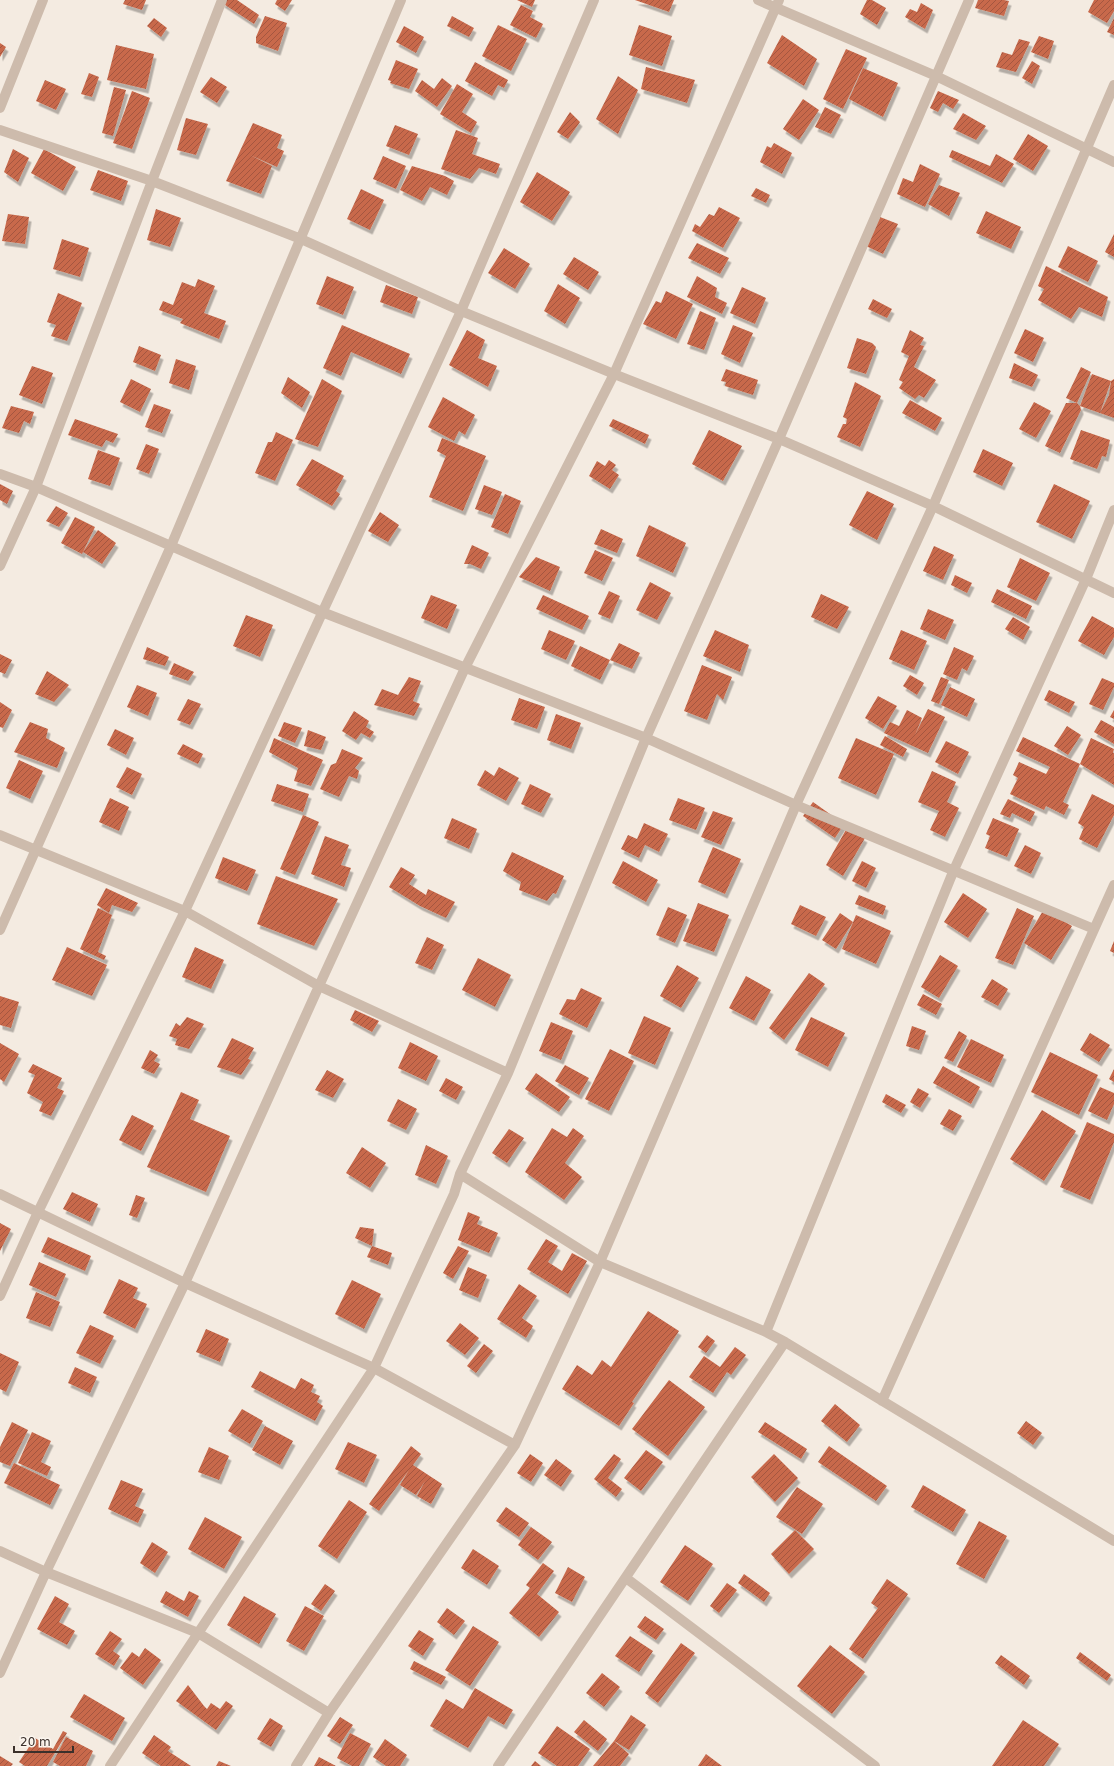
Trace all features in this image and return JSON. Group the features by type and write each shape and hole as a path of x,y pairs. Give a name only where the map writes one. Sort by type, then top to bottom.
{"street":[{"path":"0,108 43,0"},
{"path":"0,566 36,487 222,0"},
{"path":"0,930 171,546 401,0"},
{"path":"0,1296 38,1212 185,911 461,311 594,0"},
{"path":"758,0 777,4 936,76 1114,162"},
{"path":"110,1766 374,1368 454,1194 460,1174 508,1073 646,738 779,439 969,0"},
{"path":"0,1673 46,1572 185,1284 319,986 465,668 614,374 777,4"},
{"path":"296,1766 329,1713 516,1445 600,1262 796,805 933,506 1085,149 1114,85"},
{"path":"0,130 152,181 301,238 461,311 614,374 779,439 933,506 1114,592"},
{"path":"0,474 36,487 322,612 646,738 796,805 953,872 1094,929"},
{"path":"766,1332 953,872 1086,579 1114,510"},
{"path":"0,835 185,911 319,986 508,1073"},
{"path":"882,1401 1114,885"},
{"path":"460,1174 600,1262 766,1332 785,1342 1114,1541"},
{"path":"0,1194 185,1284 374,1368 516,1445"},
{"path":"498,1766 785,1342"},
{"path":"0,1550 46,1572 198,1633 329,1713"},
{"path":"626,1578 875,1766"}],"building":[{"path":"125,0 146,0 142,10 123,4"},
{"path":"224,0 237,0 259,15 254,24 222,3"},
{"path":"277,0 292,0 285,11 275,4"},
{"path":"517,0 535,0 532,7"},
{"path":"635,0 674,0 669,12"},
{"path":"867,0 872,0 886,8 877,25 860,14"},
{"path":"978,0 1009,1 1004,16 975,8"},
{"path":"1094,0 1114,0 1114,11 1107,23 1088,12"},
{"path":"921,3 933,10 925,29 905,17 910,9 917,12"},
{"path":"521,5 533,11 530,17 543,24 536,38 510,25"},
{"path":"265,16 287,23 278,51 256,43 256,37"},
{"path":"452,16 474,28 469,37 447,26"},
{"path":"154,18 167,28 161,37 147,26"},
{"path":"1114,18 1114,35 1107,32"},
{"path":"498,25 527,39 511,71 482,56"},
{"path":"639,25 672,36 662,66 629,55"},
{"path":"404,26 424,37 416,53 396,42"},
{"path":"782,35 817,59 804,86 767,63"},
{"path":"1039,36 1054,41 1048,59 1031,52"},
{"path":"1019,39 1030,42 1016,72 996,67 1002,52 1012,55"},
{"path":"0,43 6,47 0,57"},
{"path":"116,45 154,54 146,89 107,80"},
{"path":"846,49 867,58 843,109 823,99"},
{"path":"396,60 418,69 409,89 390,83 391,81 388,80"},
{"path":"1032,61 1040,66 1032,84 1022,78"},
{"path":"475,62 508,80 504,88 498,85 492,96 465,81"},
{"path":"646,67 695,80 687,103 641,89"},
{"path":"863,68 898,83 883,117 849,99"},
{"path":"89,73 99,77 92,97 81,94"},
{"path":"618,76 638,90 618,134 596,119"},
{"path":"211,77 227,87 217,103 200,92"},
{"path":"442,78 452,86 437,107 415,91 422,80 434,89"},
{"path":"45,80 66,89 56,110 36,101"},
{"path":"457,84 473,94 462,112 477,122 471,133 440,114"},
{"path":"114,87 126,90 113,136 102,133"},
{"path":"132,91 150,98 132,149 113,143"},
{"path":"938,91 959,100 953,109 943,103 938,112 930,108"},
{"path":"803,99 819,110 799,140 783,129"},
{"path":"825,107 841,115 831,134 815,127"},
{"path":"570,112 580,122 568,139 557,132"},
{"path":"963,113 986,126 976,140 953,129"},
{"path":"186,118 208,124 196,155 177,150"},
{"path":"253,123 282,135 277,148 284,151 277,167 250,155 272,166 261,194 226,181"},
{"path":"395,125 418,134 409,155 386,146"},
{"path":"456,130 478,138 472,154 500,164 496,174 479,168 470,179 441,169"},
{"path":"1028,134 1048,146 1033,171 1013,159"},
{"path":"774,143 792,153 782,174 760,162 767,146 771,148"},
{"path":"13,149 29,158 18,182 4,172"},
{"path":"44,149 76,167 63,191 31,173"},
{"path":"952,150 990,166 996,154 1014,164 1002,183 949,157"},
{"path":"383,156 406,166 396,189 373,179"},
{"path":"920,164 940,174 925,207 897,194 903,178 913,182"},
{"path":"412,166 445,176 454,181 447,195 430,187 422,201 400,190"},
{"path":"98,170 128,181 121,201 90,190"},
{"path":"537,172 570,192 552,221 520,202"},
{"path":"939,185 960,193 949,216 928,204"},
{"path":"756,188 770,195 766,203 751,196"},
{"path":"361,189 384,200 370,230 347,219"},
{"path":"719,207 740,218 723,248 692,231 695,224 700,227 709,214 714,216"},
{"path":"156,209 181,218 170,247 147,240"},
{"path":"986,211 1021,227 1011,249 976,233"},
{"path":"8,214 29,217 25,244 2,241"},
{"path":"880,217 898,224 883,254 866,246"},
{"path":"1114,234 1114,257 1105,252"},
{"path":"62,239 89,248 80,277 53,269"},
{"path":"697,243 729,258 720,274 688,258"},
{"path":"1068,246 1098,261 1088,282 1058,267"},
{"path":"504,248 530,264 515,289 488,273"},
{"path":"574,257 599,272 588,290 563,274"},
{"path":"1046,266 1108,297 1102,317 1079,307 1071,319 1038,300 1044,289 1038,286"},
{"path":"327,276 354,287 343,315 316,304"},
{"path":"697,276 717,288 715,297 727,303 722,314 687,297"},
{"path":"198,279 215,286 204,313 226,321 219,339 180,323 183,319 159,310 163,301 173,305 182,282 195,287"},
{"path":"558,284 580,298 565,324 544,311"},
{"path":"386,285 418,297 412,314 380,302"},
{"path":"742,287 766,298 755,324 730,313"},
{"path":"666,291 693,304 676,339 643,324 656,301 661,303"},
{"path":"58,293 82,303 67,341 51,336 56,325 47,322"},
{"path":"873,299 892,309 887,318 868,309"},
{"path":"700,311 716,318 704,350 687,344"},
{"path":"342,325 410,354 401,374 351,352 341,376 323,368"},
{"path":"733,325 753,333 740,363 721,354"},
{"path":"1025,329 1044,338 1033,362 1014,353"},
{"path":"467,330 485,340 478,358 497,366 488,387 449,365"},
{"path":"910,330 924,338 920,345 924,346 914,367 936,380 924,398 919,395 915,399 899,388 903,382 899,380 909,356 901,352"},
{"path":"857,338 872,343 876,347 866,374 847,368"},
{"path":"139,346 161,355 155,371 133,362"},
{"path":"176,359 196,366 189,390 169,383"},
{"path":"1014,363 1038,375 1032,387 1009,378"},
{"path":"32,366 53,373 42,404 19,395"},
{"path":"1081,367 1091,372 1077,403 1066,398"},
{"path":"726,369 758,380 753,395 725,386 726,382 721,381"},
{"path":"1092,374 1111,381 1114,379 1114,418 1080,406","holes":["1111,381 1109,395 1100,413"]},
{"path":"288,377 310,392 302,408 281,393"},
{"path":"131,379 151,389 140,412 120,402"},
{"path":"322,379 342,391 318,447 295,439"},
{"path":"855,382 881,396 860,447 837,437 843,424 846,424 847,419 843,417"},
{"path":"443,397 475,415 465,435 459,431 454,441 428,427"},
{"path":"910,400 942,418 935,431 902,413"},
{"path":"1034,402 1051,411 1036,438 1019,429"},
{"path":"1066,403 1077,403 1081,410 1060,453 1045,446"},
{"path":"154,404 171,410 162,433 145,427"},
{"path":"11,406 34,412 30,424 24,421 19,433 2,428"},
{"path":"75,419 118,434 113,443 106,440 102,447 68,435"},
{"path":"613,419 649,435 645,444 609,426"},
{"path":"709,430 742,446 723,481 692,464"},
{"path":"1081,430 1110,440 1106,457 1102,456 1097,469 1070,459"},
{"path":"276,432 293,440 275,481 255,473 268,442 272,442"},
{"path":"442,438 486,456 463,511 429,497 446,456 437,451"},
{"path":"146,444 159,449 149,474 136,469"},
{"path":"983,449 1013,463 1002,486 973,472"},
{"path":"98,450 120,458 110,486 88,479"},
{"path":"312,459 344,476 336,491 340,494 332,506 296,485"},
{"path":"609,460 616,465 612,470 619,475 610,489 589,476 597,461 605,466"},
{"path":"0,484 13,491 7,504 0,500"},
{"path":"1054,484 1090,501 1072,539 1036,522"},
{"path":"484,485 502,492 492,515 475,509"},
{"path":"867,491 894,504 877,540 849,525"},
{"path":"505,494 521,501 508,534 491,527"},
{"path":"56,506 68,513 59,527 46,521"},
{"path":"380,512 399,525 388,542 368,531"},
{"path":"75,517 95,527 82,554 61,543"},
{"path":"649,525 686,543 673,573 636,556"},
{"path":"601,529 623,539 617,553 594,544"},
{"path":"98,530 116,543 102,564 83,552"},
{"path":"472,545 489,553 481,569 470,564 464,564"},
{"path":"934,546 954,555 943,580 923,571"},
{"path":"595,550 613,558 602,581 584,573"},
{"path":"536,557 560,567 550,591 519,577"},
{"path":"1020,558 1050,573 1036,601 1007,587"},
{"path":"955,575 972,583 967,593 951,585"},
{"path":"650,582 671,593 657,620 636,610"},
{"path":"997,589 1032,606 1026,619 991,602"},
{"path":"609,591 620,596 610,619 598,614"},
{"path":"821,594 849,607 837,629 811,617"},
{"path":"431,595 457,605 447,629 421,618"},
{"path":"543,595 589,616 582,630 536,609"},
{"path":"928,609 954,620 945,640 920,629"},
{"path":"246,615 273,625 260,657 233,646"},
{"path":"1092,616 1114,628 1114,637 1104,655 1078,641"},
{"path":"1013,617 1030,627 1023,640 1005,629"},
{"path":"549,630 575,641 566,660 541,649"},
{"path":"715,630 749,645 740,672 703,656"},
{"path":"901,630 927,641 914,670 889,659"},
{"path":"619,643 640,653 632,669 610,660"},
{"path":"580,646 610,660 600,680 571,666"},
{"path":"147,647 169,657 165,666 143,659"},
{"path":"954,647 974,656 967,671 962,668 957,680 943,674"},
{"path":"0,654 12,660 5,674 0,672"},
{"path":"174,663 194,672 188,681 169,674"},
{"path":"702,665 732,677 723,700 717,694 707,720 684,711"},
{"path":"47,671 69,685 54,702 35,694"},
{"path":"910,675 924,683 917,695 903,686"},
{"path":"409,677 421,681 413,701 420,704 414,716 374,705 382,689 398,695"},
{"path":"941,677 949,680 939,704 931,701"},
{"path":"1102,678 1114,683 1114,687 1103,710 1089,704"},
{"path":"137,685 157,693 148,716 127,707"},
{"path":"950,687 975,699 967,717 941,705"},
{"path":"1049,690 1075,702 1069,713 1044,700"},
{"path":"878,696 897,706 883,729 865,718"},
{"path":"519,698 545,707 537,729 511,720"},
{"path":"188,699 201,704 190,725 177,720"},
{"path":"0,702 12,710 3,728 0,727"},
{"path":"928,709 945,717 928,753 884,733 890,722 899,726 907,710 922,718 915,735"},
{"path":"1114,710 1114,719 1110,717"},
{"path":"354,711 369,721 366,727 374,732 370,738 361,733 356,740 342,731"},
{"path":"556,714 581,723 571,749 547,740"},
{"path":"1101,720 1114,727 1114,744 1094,732"},
{"path":"30,722 48,729 46,738 65,748 57,768 14,752"},
{"path":"284,722 302,728 295,743 278,736"},
{"path":"1067,726 1081,735 1068,755 1054,746"},
{"path":"115,729 134,738 126,755 107,745"},
{"path":"308,730 326,737 321,750 304,746"},
{"path":"885,736 907,749 903,757 880,745"},
{"path":"1023,737 1080,764 1063,802 1069,805 1064,815 1046,806 1044,810 1010,794 1018,778 1013,775 1019,762 1046,774 1050,767 1016,751"},
{"path":"274,738 323,760 311,786 294,781 298,768 269,752"},
{"path":"856,738 894,754 876,795 838,778"},
{"path":"1091,738 1114,749 1114,785 1080,764"},
{"path":"946,741 969,752 958,774 935,762"},
{"path":"183,744 203,754 198,764 177,754"},
{"path":"342,749 363,758 355,768 359,771 357,779 349,776 339,797 320,789 331,765 336,763"},
{"path":"19,760 43,771 30,799 6,788"},
{"path":"127,767 142,774 132,795 116,787"},
{"path":"499,767 519,778 506,801 477,785 485,770 494,776"},
{"path":"932,771 956,782 947,802 959,808 945,837 930,830 939,811 918,802"},
{"path":"277,784 309,794 303,812 271,801"},
{"path":"530,784 551,794 541,813 521,804"},
{"path":"1092,794 1114,805 1114,815 1097,848 1079,839 1084,827 1078,823"},
{"path":"110,798 129,807 119,831 99,822"},
{"path":"678,798 705,808 696,830 669,820"},
{"path":"1008,799 1035,812 1030,822 1012,813 1010,818 1000,814"},
{"path":"813,802 844,824 835,838 803,816"},
{"path":"713,811 733,818 721,845 701,837"},
{"path":"303,815 319,822 295,875 280,869"},
{"path":"452,818 477,829 469,849 444,838"},
{"path":"993,818 1019,829 1007,857 985,848 990,836 986,834"},
{"path":"644,823 668,834 659,852 645,845 639,858 621,849 628,835 637,839"},
{"path":"847,828 865,838 843,876 826,865"},
{"path":"325,836 349,845 341,865 351,868 344,887 311,874"},
{"path":"1025,845 1041,853 1031,874 1014,866"},
{"path":"713,847 741,859 725,894 698,882"},
{"path":"512,852 564,876 556,894 553,893 547,901 519,890 521,882 503,871"},
{"path":"223,857 256,870 247,891 215,878"},
{"path":"623,861 658,880 646,902 612,883"},
{"path":"862,861 876,868 866,888 852,881"},
{"path":"401,867 415,875 409,884 426,895 428,889 455,902 446,918 420,906 389,887"},
{"path":"276,876 338,899 314,946 257,924"},
{"path":"106,888 138,903 132,912 112,905 109,913 97,905"},
{"path":"963,893 987,909 968,938 944,922"},
{"path":"859,895 886,906 883,915 855,904"},
{"path":"698,903 729,915 714,952 683,941"},
{"path":"800,905 826,917 816,936 791,924"},
{"path":"668,907 687,915 675,943 656,935"},
{"path":"98,908 112,915 98,952 106,956 104,960 80,949"},
{"path":"1017,908 1034,916 1013,965 995,958"},
{"path":"1044,909 1072,926 1051,960 1024,943"},
{"path":"840,913 853,922 836,949 822,940"},
{"path":"856,915 891,931 876,964 842,949"},
{"path":"427,937 444,945 432,970 415,963"},
{"path":"1114,941 1114,953 1110,951"},
{"path":"67,947 107,965 92,996 52,980"},
{"path":"195,947 224,960 211,989 182,977"},
{"path":"940,955 958,966 939,998 921,987"},
{"path":"478,958 511,975 495,1007 462,990"},
{"path":"677,965 699,978 681,1008 660,996"},
{"path":"809,973 825,984 784,1040 769,1028"},
{"path":"746,976 771,990 754,1021 729,1008"},
{"path":"992,979 1008,989 998,1006 981,997"},
{"path":"581,988 602,998 587,1028 559,1014 567,999 575,1000"},
{"path":"923,994 942,1004 936,1015 917,1005"},
{"path":"0,996 19,1002 11,1028 0,1025"},
{"path":"355,1010 379,1021 372,1032 350,1020"},
{"path":"644,1016 671,1028 655,1065 628,1053"},
{"path":"187,1017 204,1024 189,1049 175,1045 177,1039 169,1036 176,1023 180,1026"},
{"path":"811,1017 845,1033 828,1067 795,1050"},
{"path":"551,1022 573,1031 561,1060 539,1051"},
{"path":"912,1026 926,1031 919,1050 906,1046"},
{"path":"959,1031 967,1036 953,1062 944,1058"},
{"path":"1090,1033 1110,1045 1099,1062 1080,1050"},
{"path":"232,1038 254,1048 248,1059 251,1060 241,1075 217,1067"},
{"path":"971,1039 1004,1055 991,1083 957,1067"},
{"path":"410,1042 438,1056 426,1081 398,1068"},
{"path":"0,1043 19,1054 4,1082 0,1079"},
{"path":"610,1049 634,1061 609,1111 585,1099"},
{"path":"150,1050 158,1055 154,1061 160,1064 154,1074 141,1068"},
{"path":"1050,1052 1098,1075 1079,1115 1031,1092"},
{"path":"33,1064 62,1078 57,1088 64,1091 51,1116 39,1111 43,1102 27,1093 35,1075 28,1072"},
{"path":"565,1065 589,1078 579,1095 555,1081"},
{"path":"943,1066 980,1087 971,1104 933,1083"},
{"path":"1114,1069 1114,1082 1109,1079"},
{"path":"327,1070 344,1079 333,1098 315,1090"},
{"path":"536,1073 570,1097 559,1112 525,1089"},
{"path":"446,1078 463,1087 456,1100 439,1091"},
{"path":"1100,1087 1114,1093 1114,1104 1107,1120 1088,1111"},
{"path":"918,1088 929,1094 920,1108 910,1102"},
{"path":"181,1092 199,1100 190,1119 230,1136 206,1192 147,1167"},
{"path":"886,1094 906,1105 901,1113 882,1102"},
{"path":"398,1099 417,1109 406,1130 387,1121"},
{"path":"949,1109 962,1116 953,1131 940,1124"},
{"path":"1042,1110 1076,1131 1044,1181 1010,1159"},
{"path":"132,1115 154,1126 141,1151 119,1140"},
{"path":"1087,1122 1114,1134 1114,1142 1090,1200 1060,1187"},
{"path":"552,1128 567,1137 573,1128 584,1136 565,1163 582,1177 564,1200 525,1172"},
{"path":"509,1129 524,1138 507,1163 492,1153"},
{"path":"426,1145 448,1156 436,1184 415,1175"},
{"path":"362,1147 386,1163 370,1188 346,1173"},
{"path":"72,1192 98,1204 90,1222 63,1209"},
{"path":"136,1195 145,1198 137,1218 129,1215"},
{"path":"468,1212 480,1217 477,1224 498,1233 489,1253 458,1240"},
{"path":"0,1223 11,1229 0,1251"},
{"path":"360,1227 374,1229 372,1246 355,1238"},
{"path":"48,1237 91,1256 85,1271 41,1252"},
{"path":"546,1239 558,1246 548,1262 562,1271 572,1253 587,1261 568,1294 527,1269"},
{"path":"372,1246 392,1253 388,1265 367,1257"},
{"path":"458,1246 469,1251 453,1279 443,1273"},
{"path":"39,1262 66,1274 56,1297 29,1285"},
{"path":"468,1267 487,1275 478,1298 459,1290"},
{"path":"119,1279 138,1288 133,1298 147,1304 135,1329 103,1313"},
{"path":"352,1280 381,1294 364,1329 335,1314"},
{"path":"519,1284 537,1296 522,1318 533,1326 526,1338 497,1319"},
{"path":"36,1292 60,1302 50,1327 26,1318"},
{"path":"648,1311 679,1331 632,1402 634,1403 619,1426 562,1389 577,1365 592,1375 602,1360 611,1367"},
{"path":"460,1323 479,1338 465,1355 446,1341"},
{"path":"90,1325 114,1336 100,1364 76,1353"},
{"path":"206,1329 229,1339 220,1362 196,1352"},
{"path":"707,1335 715,1341 706,1353 698,1347"},
{"path":"484,1344 493,1351 476,1373 467,1366"},
{"path":"735,1347 746,1355 731,1375 727,1372 713,1393 689,1377 704,1356 720,1367"},
{"path":"0,1353 19,1362 6,1392 0,1389"},
{"path":"75,1367 97,1377 90,1393 68,1383"},
{"path":"260,1371 295,1389 301,1378 314,1385 311,1392 320,1396 317,1402 323,1406 315,1421 251,1387"},
{"path":"669,1380 705,1407 668,1456 632,1429"},
{"path":"835,1404 860,1425 847,1442 821,1421"},
{"path":"242,1409 263,1421 250,1444 228,1431"},
{"path":"1026,1421 1042,1433 1033,1445 1017,1433"},
{"path":"12,1422 28,1430 10,1466 0,1462 0,1447"},
{"path":"765,1422 807,1449 801,1459 758,1432"},
{"path":"265,1426 293,1441 280,1465 252,1450"},
{"path":"32,1432 51,1441 41,1462 51,1467 47,1476 18,1463"},
{"path":"348,1442 377,1455 364,1483 335,1469"},
{"path":"411,1446 421,1454 413,1465 442,1484 431,1504 417,1496 425,1481 416,1495 400,1485 409,1470 379,1511 369,1504"},
{"path":"829,1446 887,1486 876,1501 818,1462"},
{"path":"209,1447 229,1456 219,1480 198,1472"},
{"path":"646,1450 663,1462 641,1491 624,1478"},
{"path":"530,1454 543,1463 531,1482 517,1473"},
{"path":"614,1454 621,1459 608,1478 622,1489 616,1497 594,1479"},
{"path":"774,1454 798,1478 775,1502 751,1477"},
{"path":"556,1459 572,1471 561,1487 544,1475"},
{"path":"14,1463 60,1485 50,1505 4,1483"},
{"path":"121,1480 143,1489 135,1506 144,1510 138,1523 108,1509"},
{"path":"923,1485 966,1510 953,1532 911,1507"},
{"path":"797,1487 823,1504 802,1534 776,1517"},
{"path":"349,1500 367,1512 337,1559 318,1546"},
{"path":"506,1507 529,1523 519,1537 496,1521"},
{"path":"205,1517 242,1537 224,1569 188,1549"},
{"path":"979,1521 1007,1536 984,1579 956,1564"},
{"path":"531,1527 552,1542 538,1560 518,1545"},
{"path":"795,1530 814,1549 789,1574 771,1554"},
{"path":"152,1542 168,1552 155,1573 140,1563"},
{"path":"685,1545 713,1564 688,1601 660,1582"},
{"path":"473,1549 499,1566 487,1585 461,1568"},
{"path":"543,1563 554,1571 537,1594 559,1612 539,1637 509,1613 530,1588 526,1585"},
{"path":"568,1567 585,1577 572,1602 555,1593"},
{"path":"744,1574 770,1593 764,1602 738,1583"},
{"path":"887,1579 908,1594 863,1659 849,1649 878,1608 871,1603"},
{"path":"727,1583 737,1590 719,1613 710,1606"},
{"path":"325,1584 335,1591 321,1611 311,1604"},
{"path":"166,1591 184,1601 189,1591 199,1596 188,1617 160,1602"},
{"path":"55,1596 69,1604 59,1622 75,1631 67,1645 37,1629"},
{"path":"244,1596 276,1614 259,1644 227,1625"},
{"path":"305,1606 324,1616 304,1651 286,1641"},
{"path":"447,1608 465,1621 454,1635 437,1622"},
{"path":"645,1616 664,1629 656,1640 637,1627"},
{"path":"473,1626 499,1642 470,1686 445,1670"},
{"path":"419,1630 434,1639 423,1656 408,1646"},
{"path":"110,1631 122,1639 113,1651 120,1656 114,1666 95,1654"},
{"path":"630,1636 653,1651 639,1672 615,1656"},
{"path":"681,1643 695,1653 658,1703 645,1693"},
{"path":"830,1645 865,1672 832,1714 797,1686"},
{"path":"145,1648 161,1660 143,1685 120,1668 132,1652 139,1657"},
{"path":"1080,1652 1111,1675 1107,1681 1076,1658"},
{"path":"1001,1655 1030,1676 1024,1685 995,1663"},
{"path":"414,1661 446,1677 441,1685 410,1669"},
{"path":"602,1673 620,1687 604,1707 586,1693"},
{"path":"188,1685 207,1709 211,1703 220,1709 226,1701 233,1706 216,1730 176,1701"},
{"path":"475,1688 513,1710 504,1725 488,1716 468,1748 430,1726 446,1699 463,1709"},
{"path":"84,1694 125,1718 112,1741 70,1717"},
{"path":"631,1715 646,1725 629,1750 614,1741"},
{"path":"340,1717 353,1725 340,1744 327,1736"},
{"path":"270,1718 283,1726 271,1747 257,1739"},
{"path":"584,1720 607,1739 598,1751 574,1732"},
{"path":"1023,1720 1059,1744 1044,1766 992,1766"},
{"path":"557,1726 590,1749 578,1766 557,1766 538,1753"},
{"path":"63,1731 67,1733 47,1766 25,1766 19,1762 35,1738 53,1749"},
{"path":"350,1733 371,1744 359,1766 352,1766 337,1758"},
{"path":"154,1735 171,1747 168,1751 191,1766 161,1766 142,1753"},
{"path":"66,1737 93,1751 86,1766 60,1766 53,1762"},
{"path":"385,1739 407,1755 400,1766 386,1766 373,1757"},
{"path":"614,1741 629,1754 620,1766 593,1766"},
{"path":"706,1754 722,1766 698,1766"},
{"path":"0,1756 13,1764 11,1766 0,1766"},
{"path":"319,1757 336,1766 314,1766"},
{"path":"219,1761 231,1766 216,1766"},
{"path":"535,1761 541,1766 531,1766"}]}
